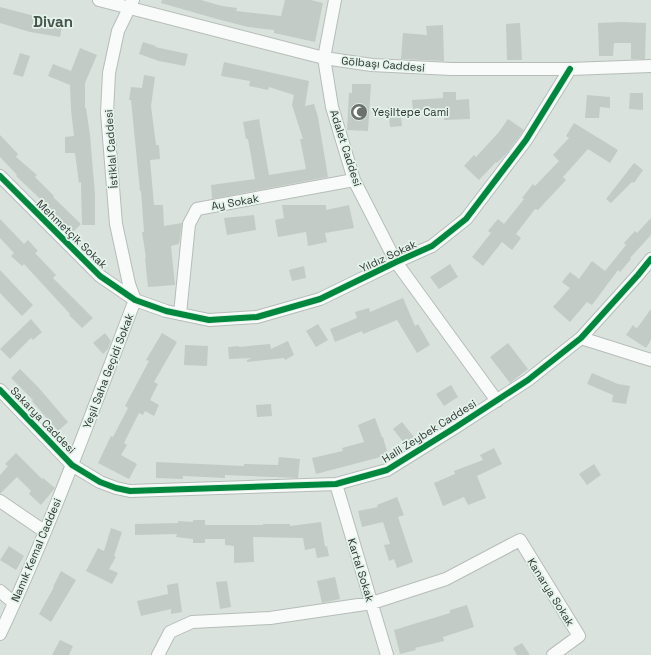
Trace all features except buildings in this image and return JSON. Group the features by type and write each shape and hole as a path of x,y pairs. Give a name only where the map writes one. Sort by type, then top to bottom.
{"street":[{"name":"Gölbaşı Caddesi","path":"99,0 131,4 324,58 372,65 451,69 570,69 651,66"},
{"name":"Adalet Caddesi","path":"335,0 324,58 332,107 354,180 396,262 497,401"},
{"name":"İstiklal Caddesi","path":"131,4 118,31 109,73 107,113 116,224 129,284 135,300"},
{"name":"Yıldız Sokak","path":"135,300 166,311 209,320 257,317 320,300 396,262 432,246 466,219 526,140 570,69"},
{"name":"Mehmetçik Sokak","path":"0,176 100,276 135,300"},
{"name":"Ay Sokak","path":"180,314 190,224 197,209 354,180"},
{"name":"Halil Zeybek Caddesi","path":"72,465 100,482 130,491 336,484 387,470 528,380 581,338 651,259"},
{"name":"Yeşil Saha Geçidi Sokak","path":"72,465 135,300"},
{"path":"581,338 651,360"},
{"name":"Sakarya Caddesi","path":"0,390 72,465"},
{"name":"Namık Kemal Caddesi","path":"0,634 72,465"},
{"name":"Kartal Sokak","path":"336,484 387,655"},
{"path":"0,501 44,530"},
{"name":"Kanarya Sokak","path":"372,603 446,579 520,540 579,636 553,655"},
{"path":"0,591 14,604"},
{"path":"158,655 170,632 192,622 270,618 372,603"}],"cycle path":[{"path":"0,176 100,276 135,300 166,311 209,320 257,317 320,299 432,246 466,219 526,140 570,69"},
{"path":"0,390 72,465 100,482 116,488 130,491 336,484 387,470 528,380 581,338 651,259"}],"place":[{"name":"Yeşiltepe Cami","path":"359,112"}],"district":[{"name":"Divan","path":"53,21"}]}
